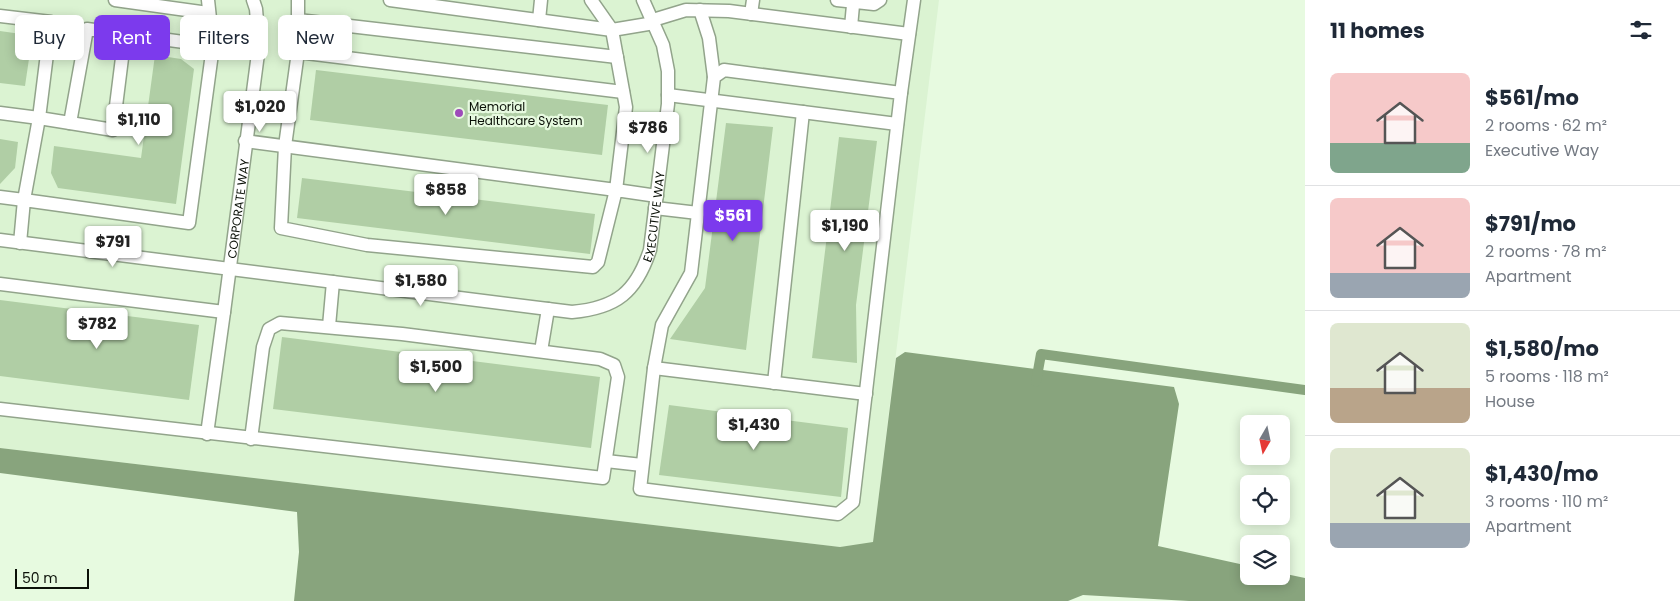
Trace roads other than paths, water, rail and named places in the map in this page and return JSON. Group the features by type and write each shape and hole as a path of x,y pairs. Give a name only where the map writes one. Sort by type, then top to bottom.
{"street":[{"path":"115,0 208,13 208,0"},
{"name":"CORPORATE WAY","path":"253,0 256,15"},
{"path":"298,0 298,15"},
{"path":"390,0 612,30 654,22 686,10 700,10 751,14 909,34"},
{"path":"538,20 541,0"},
{"path":"297,60 285,146 281,228 367,245 593,268 598,262 616,190 626,107 612,30 591,0"},
{"name":"EXECUTIVE WAY","path":"548,309 572,312 610,305 630,290 642,272 650,250 668,94 668,71 663,45 643,0"},
{"path":"751,14 752,0"},
{"path":"837,0 874,4 880,0"},
{"path":"700,10 709,38 714,77 691,273 662,325 654,368 640,489 838,514 853,502 897,124 914,0"},
{"path":"851,27 853,5 856,2"},
{"path":"0,16 51,22 39,118 24,200 20,243"},
{"path":"352,26 617,57"},
{"path":"70,123 87,29 94,30"},
{"path":"352,59 623,92"},
{"path":"0,113 113,130 122,60"},
{"path":"0,197 189,223 211,60"},
{"name":"CORPORATE WAY","path":"207,434 257,60"},
{"path":"714,77 724,70 901,93"},
{"path":"668,94 897,124"},
{"path":"774,383 803,112"},
{"path":"245,141 616,190 698,213"},
{"path":"0,240 548,309 540,351"},
{"path":"329,326 333,282"},
{"path":"0,284 224,312"},
{"path":"0,409 207,434 251,439 603,478 618,377 614,365 600,360 540,351 280,322 269,329 262,347 251,439"},
{"path":"654,368 866,394"},
{"path":"606,461 642,465"}],"waterway":[{"path":"1036,382 1041,354 1305,390"}],"place":[{"name":"Memorial Healthcare System","path":"459,113"}]}
